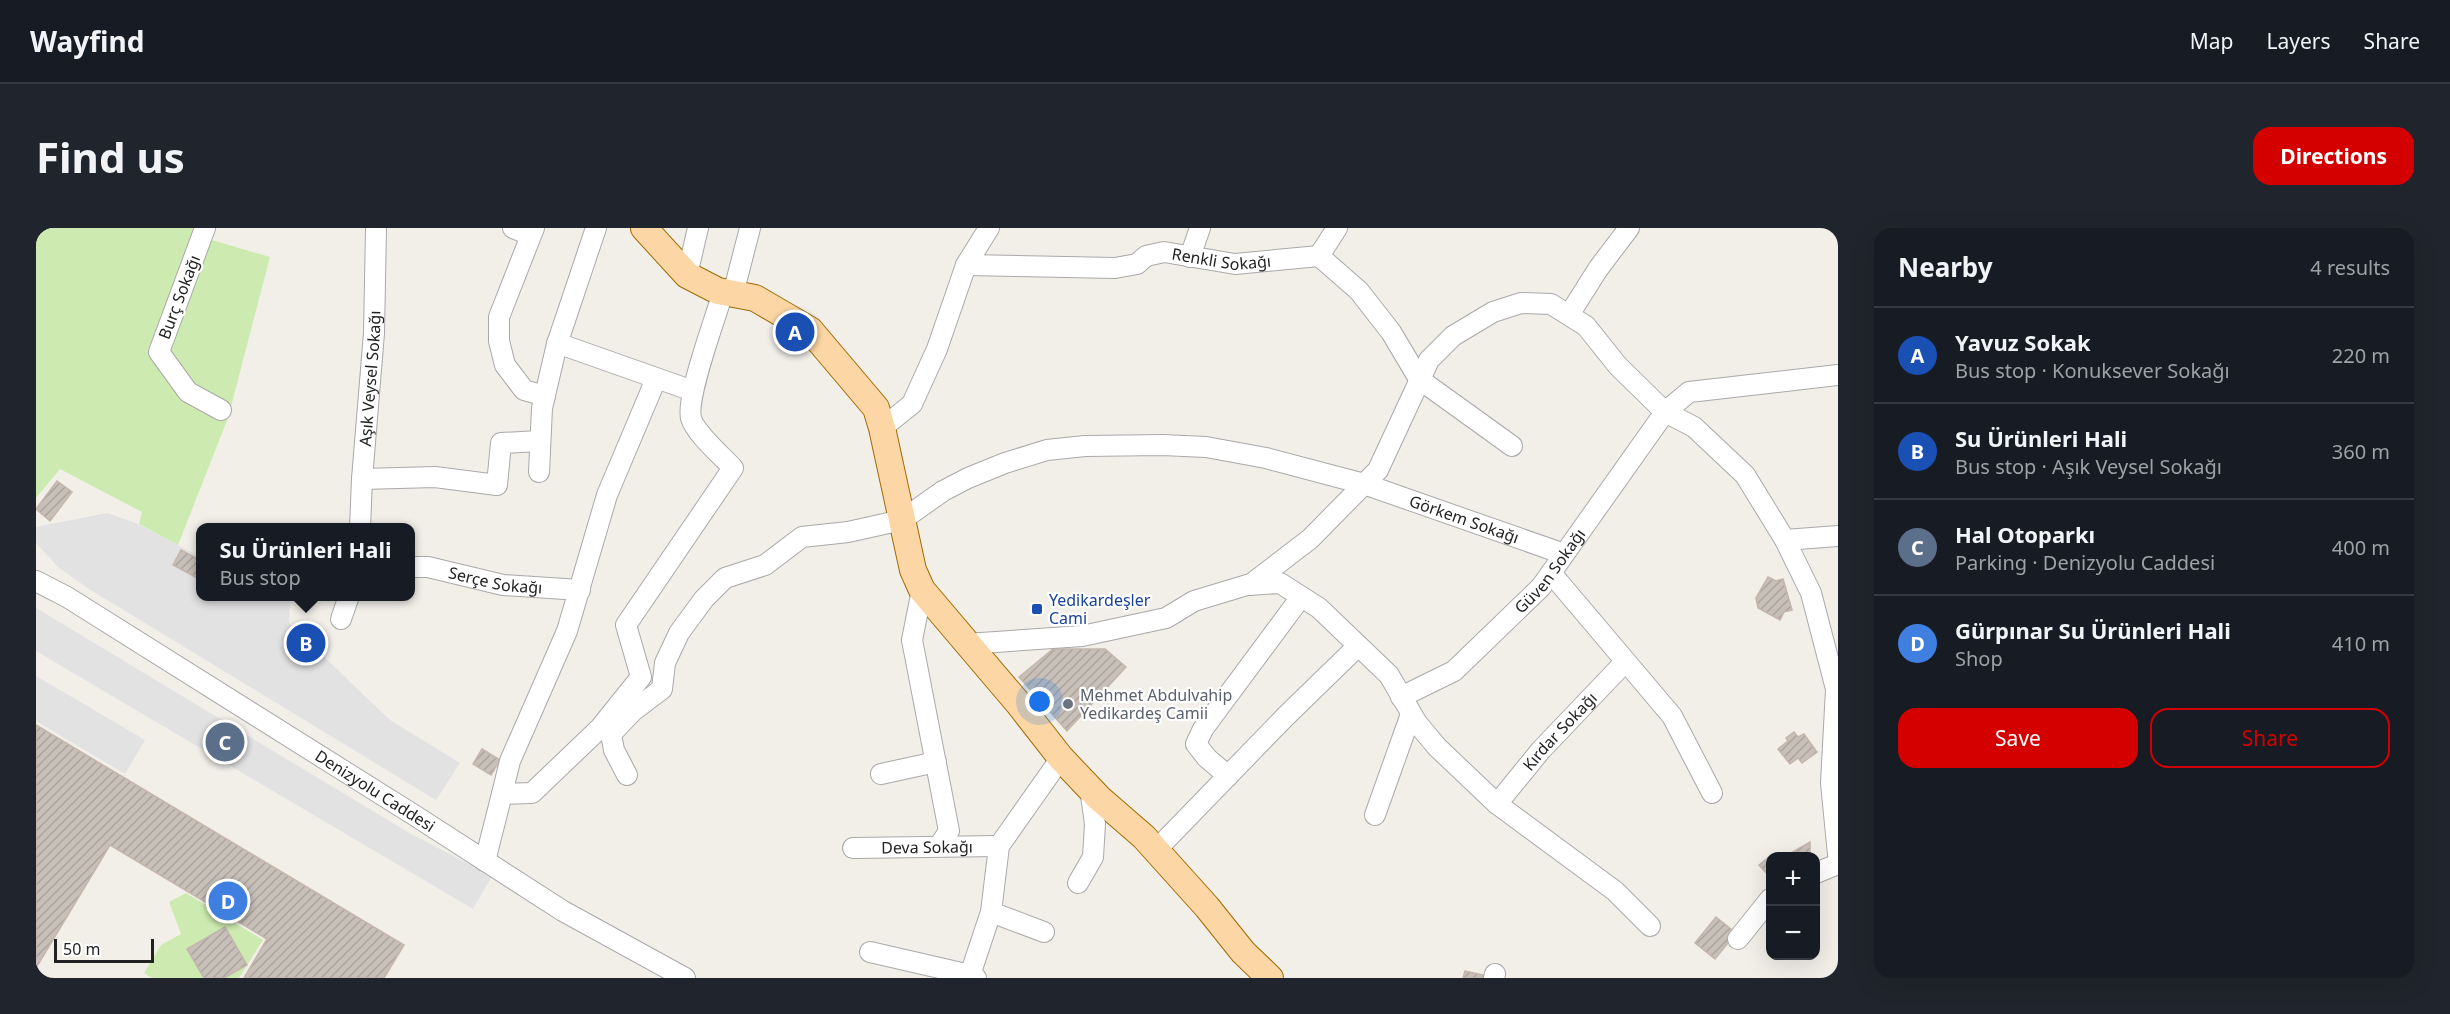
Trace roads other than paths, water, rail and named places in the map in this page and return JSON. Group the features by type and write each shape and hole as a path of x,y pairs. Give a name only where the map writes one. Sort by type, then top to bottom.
{"main road":[{"path":"644,228 687,275 728,293 755,298 810,330 876,408 913,570 922,590 1018,703 1060,758 1156,850 1244,952 1270,978"}],"street":[{"name":"Burç Sokağı","path":"205,228 159,352 188,392 221,410"},
{"name":"Aşık Veysel Sokağı","path":"360,523 374,333 376,228"},
{"path":"539,472 542,408 557,343 596,228"},
{"path":"687,275 698,228"},
{"path":"502,794 532,792 600,728 641,677 626,625 733,468 703,436 691,418 693,391 750,228"},
{"path":"882,428 912,404 937,349 966,265 989,228"},
{"path":"1190,257 1200,228"},
{"path":"1337,228 1319,256 1359,291 1391,332 1419,379 1512,446"},
{"path":"1569,315 1599,268 1629,228"},
{"path":"526,230 499,317 499,341 505,365 524,390 545,396"},
{"name":"Renkli Sokağı","path":"966,265 1115,268 1137,264 1146,256 1164,252 1235,264 1319,256"},
{"path":"1250,585 1310,539 1378,470 1429,360 1454,336 1493,312 1521,303 1551,304 1586,326 1618,366 1665,412 1694,427 1745,475 1785,540 1811,593 1836,689 1831,783 1838,855"},
{"path":"557,343 693,391"},
{"name":"Güven Sokağı","path":"1401,696 1454,671 1541,587 1665,412 1689,392 1838,375"},
{"path":"485,861 510,761 567,631 607,495 656,379"},
{"path":"362,479 435,477 497,485 501,443 540,441"},
{"name":"Görkem Sokağı","path":"902,520 943,491 1005,463 1047,450 1085,446 1206,447 1276,460 1364,484 1564,554"},
{"path":"627,775 614,750 611,734 633,711 662,689 665,663 679,633 704,599 726,578 765,565 802,537 848,532 902,520"},
{"path":"1785,540 1838,536"},
{"name":"Denizyolu Caddesi","path":"36,566 67,597"},
{"name":"Serçe Sokağı","path":"415,567 429,567 503,585 580,590"},
{"path":"1551,573 1672,716 1712,793"},
{"name":"Denizyolu Caddesi","path":"36,581 67,597 563,911 685,978"},
{"path":"966,644 1093,634 1166,618 1194,601 1250,585 1280,583 1319,608 1389,675 1411,714 1437,747 1497,804 1615,891 1650,926"},
{"path":"922,590 912,640 949,831 939,846"},
{"path":"1228,776 1207,758 1196,744 1203,729 1301,597"},
{"path":"341,619 348,601"},
{"path":"1156,850 1358,646"},
{"name":"Kırdar Sokağı","path":"1497,804 1541,750 1625,662"},
{"path":"1375,815 1411,714"},
{"path":"870,952 973,976 991,912 999,846 1060,758"},
{"path":"881,774 936,762"},
{"path":"1078,883 1093,857 1095,824 1090,789"},
{"name":"Deva Sokağı","path":"854,848 999,846"},
{"path":"1820,871 1838,864"},
{"path":"1738,939 1766,904"},
{"path":"991,912 1044,932"}],"place":[{"name":"Yavuz Sokak","path":"795,332"},
{"name":"Yedikardeşler Cami","path":"1037,609"},
{"name":"Su Ürünleri Hali","path":"306,643"},
{"name":"Mehmet Abdulvahip Yedikardeş Camii","path":"1068,704"},
{"name":"Hal Otoparkı","path":"225,742"},
{"name":"Gürpınar Su Ürünleri Hali","path":"228,901"}]}
